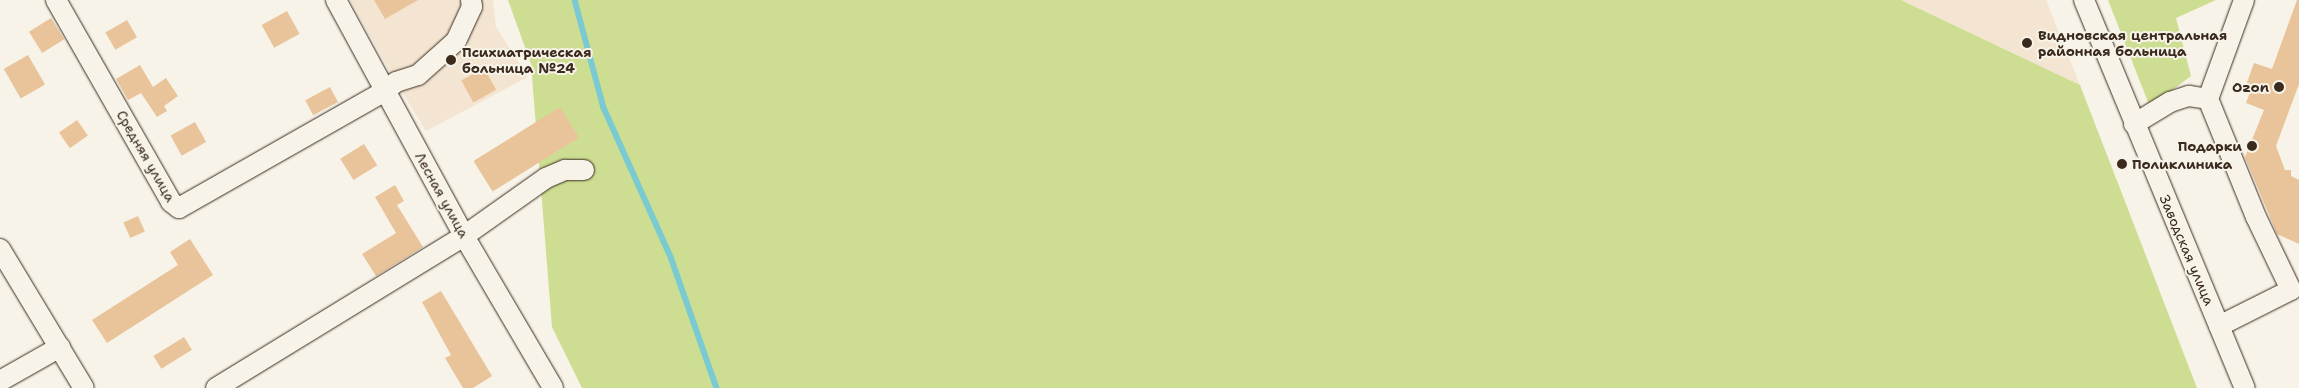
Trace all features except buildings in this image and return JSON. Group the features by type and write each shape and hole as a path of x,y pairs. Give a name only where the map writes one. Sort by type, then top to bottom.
{"street":[{"name":"Средняя улица","path":"56,0 171,202 179,208 385,91"},
{"name":"Лесная улица","path":"336,0 464,236 553,388"},
{"path":"385,91 396,82 418,75 456,41 472,7 471,0"},
{"name":"Заводская улица","path":"2084,0 2245,388"},
{"path":"2219,326 2295,290 2256,217 2208,99 2244,0"},
{"path":"2134,124 2170,102 2189,96 2208,99"},
{"path":"216,388 464,236 546,178 566,170 584,170"},
{"path":"0,249 84,388"},
{"path":"0,380 60,347"}],"shaded area":[{"name":"Психиатрическая больница №24","path":"350,0 493,0 496,27 528,77 426,131"},
{"name":"Видновская центральная районная больница","path":"1901,0 2046,0 2080,85"}],"green space":[{"path":"508,0 1901,0 2080,85 2197,388 582,388 552,327 531,64"},
{"path":"2108,0 2216,0 2176,18 2191,76 2150,107"}],"waterway":[{"path":"575,0 604,108 671,257 717,388"}],"place":[{"name":"Видновская центральная районная больница","path":"2027,43"},
{"name":"Психиатрическая больница №24","path":"451,60"},
{"name":"Ozon","path":"2279,87"},
{"name":"Подарки","path":"2252,146"},
{"name":"Поликлиника","path":"2122,164"}]}
